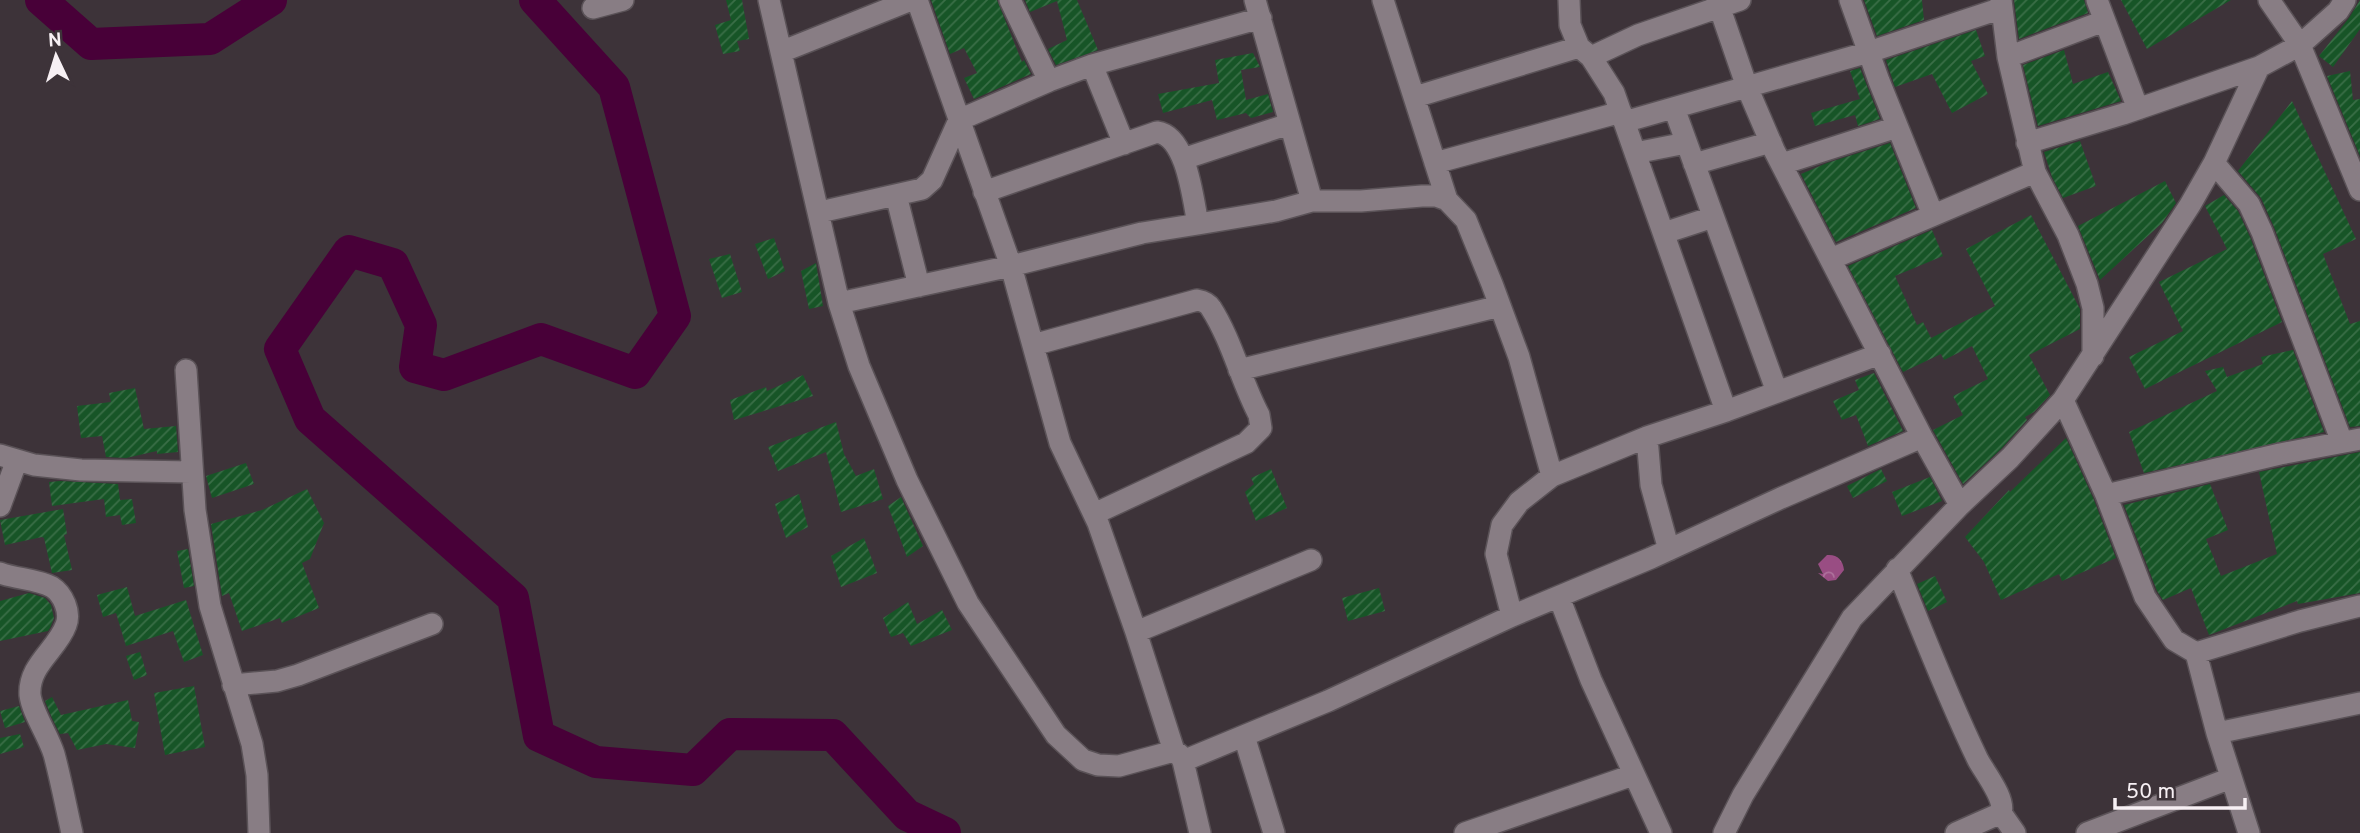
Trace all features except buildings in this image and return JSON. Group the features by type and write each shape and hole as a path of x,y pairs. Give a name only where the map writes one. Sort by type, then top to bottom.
{"street":[{"path":"593,8 623,0"},
{"path":"769,0 839,303 859,366 913,492 968,603 1056,735 1083,760 1098,765 1119,766 1178,756 1244,736 1922,437"},
{"path":"781,52 911,0"},
{"path":"917,0 1011,267 1060,443 1094,514 1178,756 1200,833"},
{"path":"1010,0 1049,80"},
{"path":"1569,0 1570,25 1614,93 1726,411"},
{"path":"1415,97 1585,52 1718,4 1740,0"},
{"path":"1850,0 1933,215"},
{"path":"2097,0 2138,109"},
{"path":"2269,0 2300,45 2360,190"},
{"path":"2027,143 2138,109 2259,67 2300,45 2338,11 2345,0"},
{"path":"1385,1 1447,200 1466,220 1519,357 1552,476"},
{"path":"1718,4 1747,87 1771,142 1922,437 1960,505"},
{"path":"1435,163 1623,117 1674,108 1869,52 2001,4 2008,57 2035,173 2068,234 2087,284 2093,308 2093,356"},
{"path":"820,212 922,189 932,180 959,120 1049,80 1258,9 1312,201"},
{"path":"2008,57 2104,20"},
{"path":"1092,65 1124,144"},
{"path":"1724,833 1743,795 1852,618 1960,505 2010,458 2063,400 2190,205 2214,163 2259,67"},
{"path":"1674,108 1777,392"},
{"path":"1182,159 1289,124"},
{"path":"1782,164 1897,127"},
{"path":"984,192 1157,132 1166,133 1172,138 1190,180 1198,224"},
{"path":"1694,164 1771,142"},
{"path":"1635,153 1686,143"},
{"path":"2106,495 2351,440 2249,204 2214,163"},
{"path":"1831,259 2035,173"},
{"path":"896,195 919,286"},
{"path":"839,303 1011,267 1143,233 1276,211 1312,201 1361,201 1422,196 1447,200"},
{"path":"1664,233 1713,217"},
{"path":"1033,345 1197,300 1209,306 1262,424 1246,443 1094,514"},
{"path":"1239,370 1500,306"},
{"path":"1512,616 1496,554 1502,525 1519,502 1552,476 1647,437 1880,354"},
{"path":"186,370 191,472 210,606 252,744 257,775 259,833"},
{"path":"2063,400 2106,495 2145,597 2174,640 2196,653 2217,733 2249,833"},
{"path":"1647,437 1651,485 1669,550"},
{"path":"0,506 9,457 34,465 80,470 191,472"},
{"path":"1136,632 1311,560"},
{"path":"1897,569 1979,761 2003,803 2001,813 2015,833"},
{"path":"0,573 51,586 62,597 67,611 66,624 32,676 30,695 54,755 72,833"},
{"path":"1559,597 1591,680 1661,833"},
{"path":"2196,653 2300,621 2360,606"},
{"path":"233,685 277,681 299,675 432,624"},
{"path":"2217,733 2360,702"},
{"path":"1244,736 1274,833"},
{"path":"1465,833 1512,826 1633,775"},
{"path":"2087,833 2231,778"},
{"path":"1956,833 2001,813"}],"green space":[{"path":"1827,555 1839,558 1842,563 1844,570 1836,580 1828,581 1818,573 1823,574 1818,564"}],"waterway":[{"path":"41,0 91,44 210,39 271,0"},
{"path":"535,0 614,87 675,316 635,373 541,339 444,375 415,367 421,325 393,264 349,251 280,349 310,419 513,598 539,736 596,762 693,770 730,734 833,735 907,815 945,833"}]}
